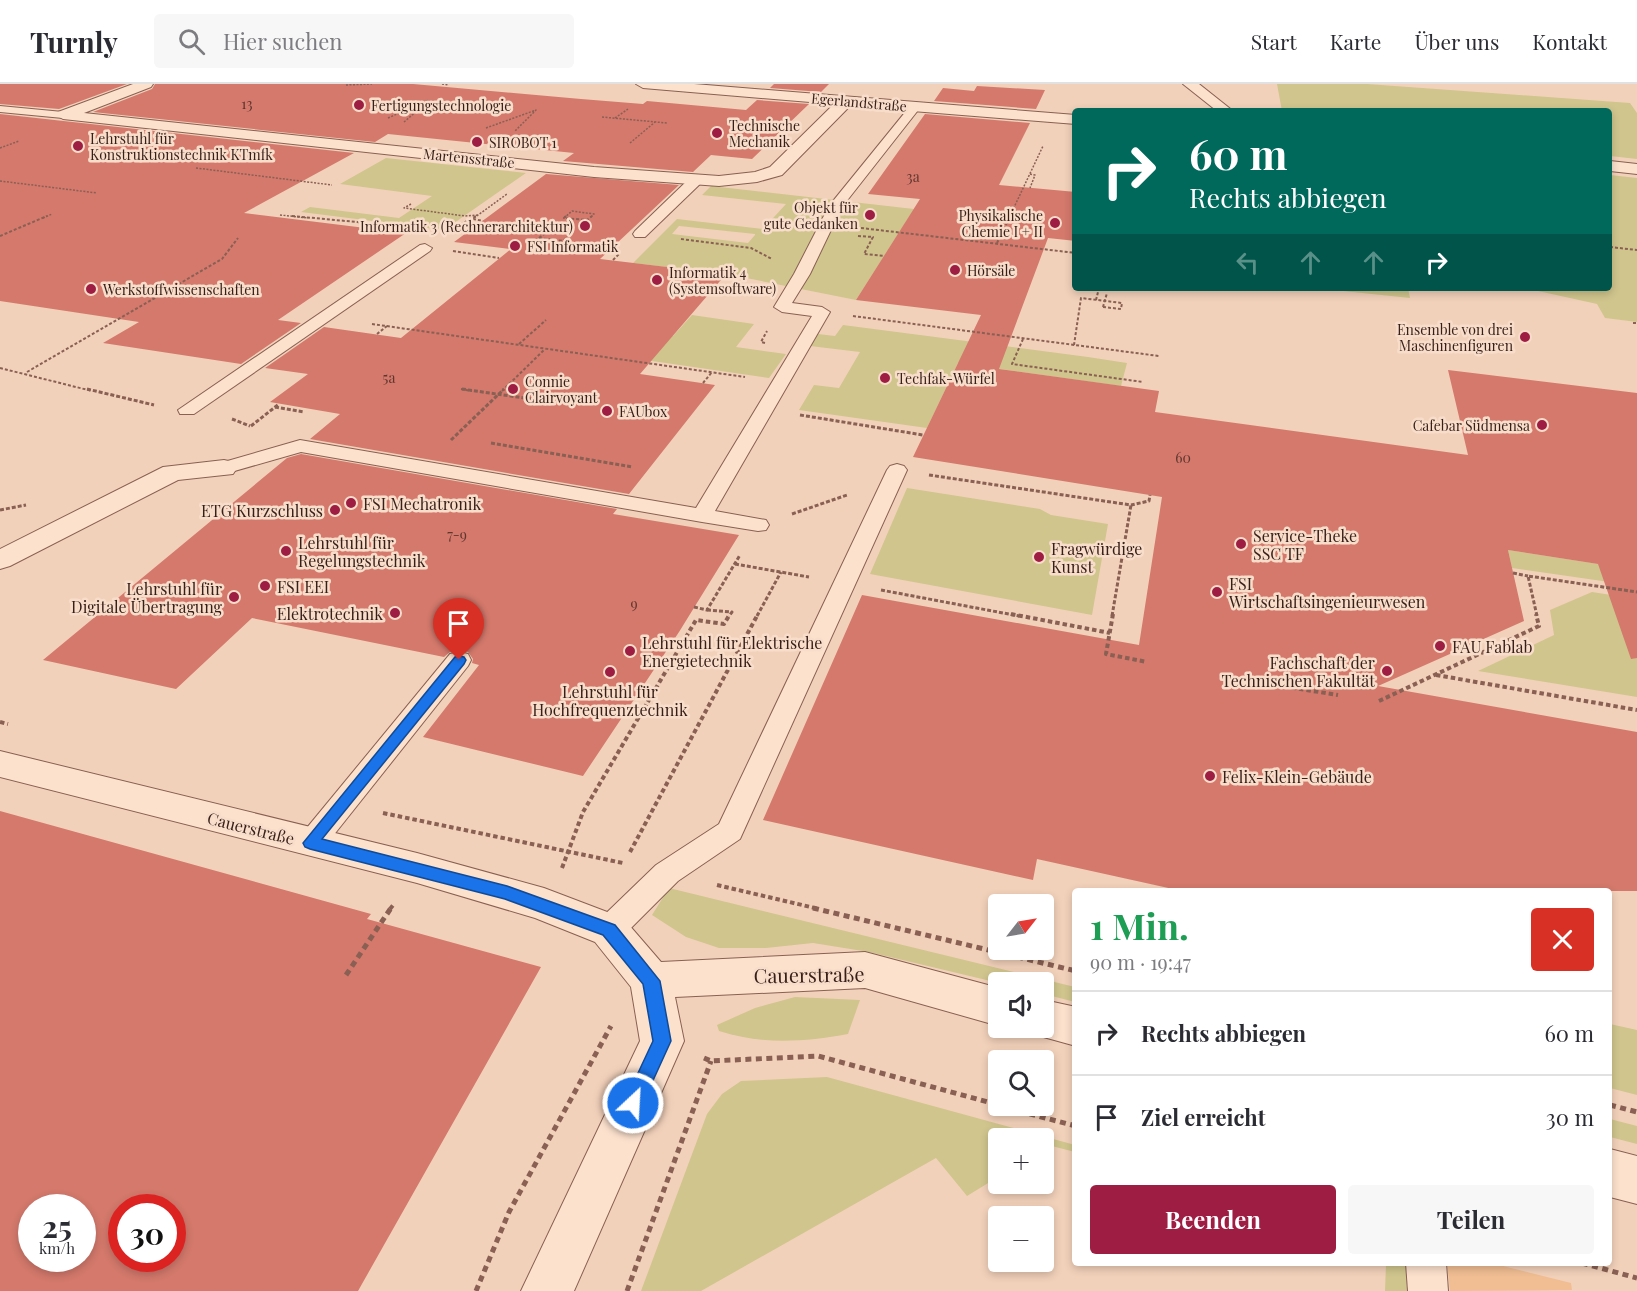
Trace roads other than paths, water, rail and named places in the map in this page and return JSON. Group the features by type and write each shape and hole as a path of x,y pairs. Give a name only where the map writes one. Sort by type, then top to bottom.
{"street":[{"path":"63,116 146,84"},
{"name":"Egerlandstraße","path":"643,84 1072,120"},
{"path":"1190,84 1222,108"},
{"name":"Martensstraße","path":"63,116 695,181 740,180 776,171 846,101"},
{"path":"1612,166 1637,169"},
{"path":"0,560 172,473 224,468"},
{"name":"Cauerstraße","path":"0,764 417,868 544,904 609,930 651,981 662,1041 547,1291"},
{"name":"Cauerstraße","path":"651,981 865,970 988,1004"},
{"path":"1054,1022 1072,1026"},
{"path":"1612,1174 1637,1180"}],"lane":[{"path":"702,516 822,312 782,308 802,274 825,224 915,107"},
{"path":"0,109 63,116"},
{"path":"640,234 695,181"},
{"path":"187,410 425,248"},
{"path":"224,468 300,446 758,525"},
{"path":"609,930 667,873 730,831 897,470"},
{"path":"310,843 459,660"},
{"path":"1426,1266 1428,1291"}],"place":[{"name":"Fertigungstechnologie","path":"359,105"},
{"name":"Technische Mechanik","path":"717,133"},
{"name":"SIROBOT 1","path":"477,142"},
{"name":"Lehrstuhl für Konstruktionstechnik KTmfk","path":"78,146"},
{"name":"Objekt für gute Gedanken","path":"870,215"},
{"name":"Physikalische Chemie I + II","path":"1055,223"},
{"name":"Informatik 3 (Rechnerarchitektur)","path":"585,226"},
{"name":"FSI Informatik","path":"515,246"},
{"name":"Hörsäle","path":"955,270"},
{"name":"Informatik 4 (Systemsoftware)","path":"657,280"},
{"name":"Werkstoffwissenschaften","path":"91,289"},
{"name":"Ensemble von drei Maschinenfiguren","path":"1525,337"},
{"name":"Techfak-Würfel","path":"885,378"},
{"name":"Connie Clairvoyant","path":"513,389"},
{"name":"FAUbox","path":"607,411"},
{"name":"Cafebar Südmensa","path":"1542,425"},
{"name":"FSI Mechatronik","path":"351,503"},
{"name":"ETG Kurzschluss","path":"335,510"},
{"name":"Service-Theke SSC TF","path":"1241,544"},
{"name":"Lehrstuhl für Regelungstechnik","path":"286,551"},
{"name":"Fragwürdige Kunst","path":"1039,557"},
{"name":"FSI EEI","path":"265,586"},
{"name":"FSI Wirtschaftsingenieurwesen","path":"1217,592"},
{"name":"Lehrstuhl für Digitale Übertragung","path":"234,597"},
{"name":"Elektrotechnik","path":"395,613"},
{"name":"FAU Fablab","path":"1440,646"},
{"name":"Lehrstuhl für Elektrische Energietechnik","path":"630,651"},
{"name":"Fachschaft der Technischen Fakultät","path":"1387,671"},
{"name":"Lehrstuhl für Hochfrequenztechnik","path":"610,672"},
{"name":"Felix-Klein-Gebäude","path":"1210,776"}]}
